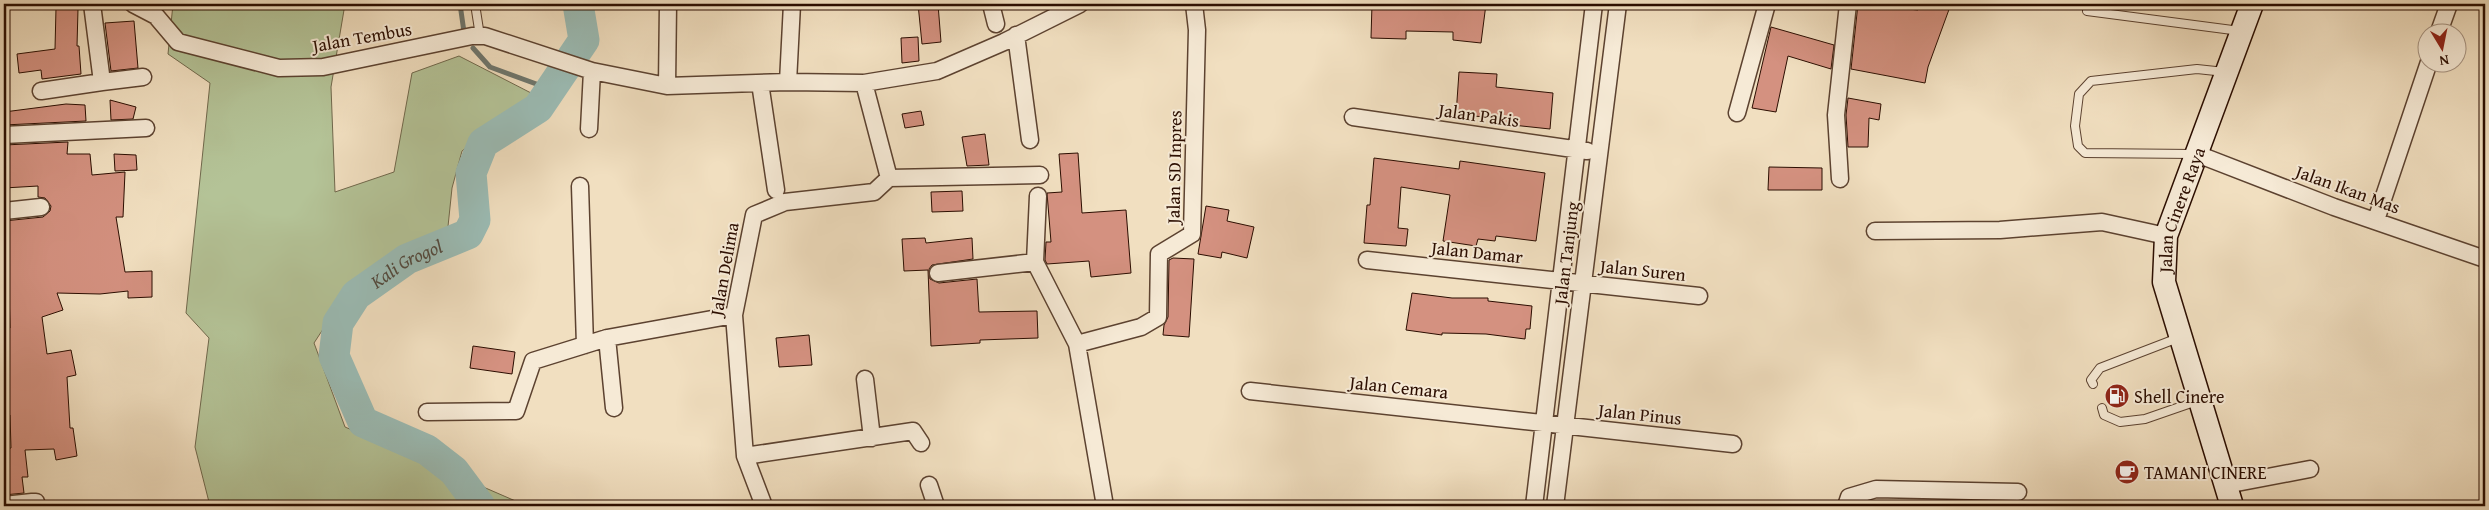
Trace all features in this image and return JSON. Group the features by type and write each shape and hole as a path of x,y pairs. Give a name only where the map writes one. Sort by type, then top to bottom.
{"main road":[{"name":"Jalan Cinere Raya","path":"2229,496 2164,282 2166,236 2252,4"}],"street":[{"path":"92,4 102,82"},
{"name":"Jalan Tembus","path":"133,4 157,12 178,42 279,68 323,67 480,36 587,69 667,86 760,83 788,77 864,84 937,71 1080,4"},
{"path":"667,86 668,4"},
{"path":"788,77 792,4"},
{"path":"991,4 996,24"},
{"name":"Jalan SD Inpres","path":"1077,344 1141,327 1158,317 1159,254 1192,234 1197,30 1194,4"},
{"name":"Jalan Tanjung","path":"1534,506 1594,4"},
{"name":"Jalan Tanjung","path":"1555,506 1618,4"},
{"path":"1737,113 1767,4"},
{"path":"1840,179 1836,115 1848,4"},
{"path":"2443,22 2449,4"},
{"path":"1016,35 1030,140"},
{"path":"587,69 589,129"},
{"path":"2376,220 2426,72"},
{"path":"42,92 143,77"},
{"path":"760,83 776,190"},
{"path":"864,84 888,178 1040,174"},
{"name":"Jalan Pakis","path":"1353,117 1599,153"},
{"path":"4,135 146,128"},
{"name":"Jalan Ikan Mas","path":"2197,154 2485,259"},
{"name":"Jalan Delima","path":"764,506 745,456 734,315 754,215 785,202 874,192 888,178"},
{"path":"580,186 585,345"},
{"path":"1038,196 1035,262 1077,344 1105,506"},
{"path":"4,211 41,207"},
{"path":"1875,231 2000,230 2102,222 2166,236"},
{"name":"Jalan Damar","path":"1367,260 1583,283"},
{"path":"938,273 1035,262"},
{"name":"Jalan Suren","path":"1583,283 1699,296"},
{"path":"427,412 516,411 533,361 607,338 734,315"},
{"path":"607,338 614,408"},
{"path":"866,379 872,438"},
{"name":"Jalan Cemara","path":"1250,391 1544,424"},
{"name":"Jalan Pinus","path":"1544,424 1732,444"},
{"path":"745,456 913,431 921,443"},
{"path":"2229,496 2310,469"},
{"path":"929,485 936,506"},
{"path":"1846,506 1849,497 1876,489 2018,492"},
{"path":"4,505 36,502 37,506"}],"lane":[{"path":"475,4 480,36"},
{"path":"2087,11 2242,31"},
{"path":"788,77 796,66 798,34"},
{"path":"2197,154 2085,153 2078,146 2075,126 2079,94 2092,82 2197,69 2227,72"},
{"path":"2093,384 2091,380 2100,368 2180,338"},
{"path":"2102,408 2104,415 2120,422 2145,418 2199,401"}],"green space":[{"path":"173,4 345,4 331,87 335,192 394,172 412,73 459,56 533,94 462,151 452,188 447,236 342,300 314,343 345,427 527,506 210,506 195,447 209,338 186,313 210,83 168,54"}],"building":[{"path":"918,4 938,4 941,42 922,44"},
{"path":"1372,4 1486,4 1481,43 1453,40 1453,32 1406,31 1406,39 1371,38"},
{"path":"1858,4 1918,10 1920,4 1951,4 1928,67 1925,83 1851,69"},
{"path":"56,8 78,9 77,46 79,46 81,74 42,79 41,70 19,73 17,54 55,49"},
{"path":"134,21 138,68 111,71 105,23"},
{"path":"1771,27 1834,45 1831,69 1788,56 1776,112 1752,108"},
{"path":"918,37 919,61 902,63 901,38"},
{"path":"1459,72 1497,74 1496,87 1553,93 1550,129 1503,124 1504,118 1456,115"},
{"path":"1848,98 1881,104 1879,120 1869,118 1868,147 1848,147 1846,115"},
{"path":"110,100 136,107 133,119 111,120"},
{"path":"66,104 85,105 86,121 4,125 4,112"},
{"path":"921,111 924,125 905,128 902,114"},
{"path":"985,134 989,165 967,166 962,137"},
{"path":"68,142 67,154 90,154 92,175 125,172 123,217 116,217 125,272 152,271 152,297 128,298 128,291 100,294 57,293 63,310 42,317 47,354 71,350 76,375 67,377 70,428 73,428 77,456 56,460 54,449 25,450 28,477 22,477 24,493 4,495 4,449 11,448 10,415 4,416 4,328 10,328 9,289 4,289 4,221 43,217 50,211 51,206 45,198 38,197 38,186 4,188 4,145"},
{"path":"1078,153 1082,213 1126,210 1131,273 1091,277 1089,261 1047,264 1045,260 1046,242 1051,242 1047,193 1062,192 1059,154"},
{"path":"114,154 136,155 137,170 115,171"},
{"path":"1374,158 1459,169 1460,161 1545,173 1536,241 1496,236 1495,241 1478,239 1476,246 1443,241 1450,195 1401,187 1398,228 1408,229 1406,246 1364,243 1367,205 1370,205"},
{"path":"1769,167 1822,168 1822,190 1768,190"},
{"path":"962,191 963,211 932,212 931,192"},
{"path":"1206,206 1229,210 1227,221 1254,227 1247,258 1222,252 1221,258 1198,254"},
{"path":"925,238 926,243 972,238 973,259 932,265 929,269 930,279 939,283 977,279 979,312 1037,311 1038,338 980,340 980,343 931,346 928,270 904,271 902,239"},
{"path":"1173,258 1194,259 1189,337 1163,335 1164,325 1168,317 1169,260"},
{"path":"1412,293 1452,298 1488,298 1488,301 1532,306 1530,329 1526,329 1525,339 1486,334 1442,333 1442,335 1406,330"},
{"path":"809,335 812,365 779,367 776,338"},
{"path":"473,346 515,352 512,374 470,368"}],"waterway":[{"path":"460,4 464,32"},
{"name":"Kali Grogol","path":"480,506 454,471 427,450 363,422 334,356 338,323 356,295 407,259 468,234 475,220 471,173 483,143 538,108 584,40 578,4"},
{"path":"473,48 490,67 550,89"}],"place":[{"name":"Shell Cinere","path":"2117,396"},
{"name":"TAMANI CINERE","path":"2127,472"}]}
